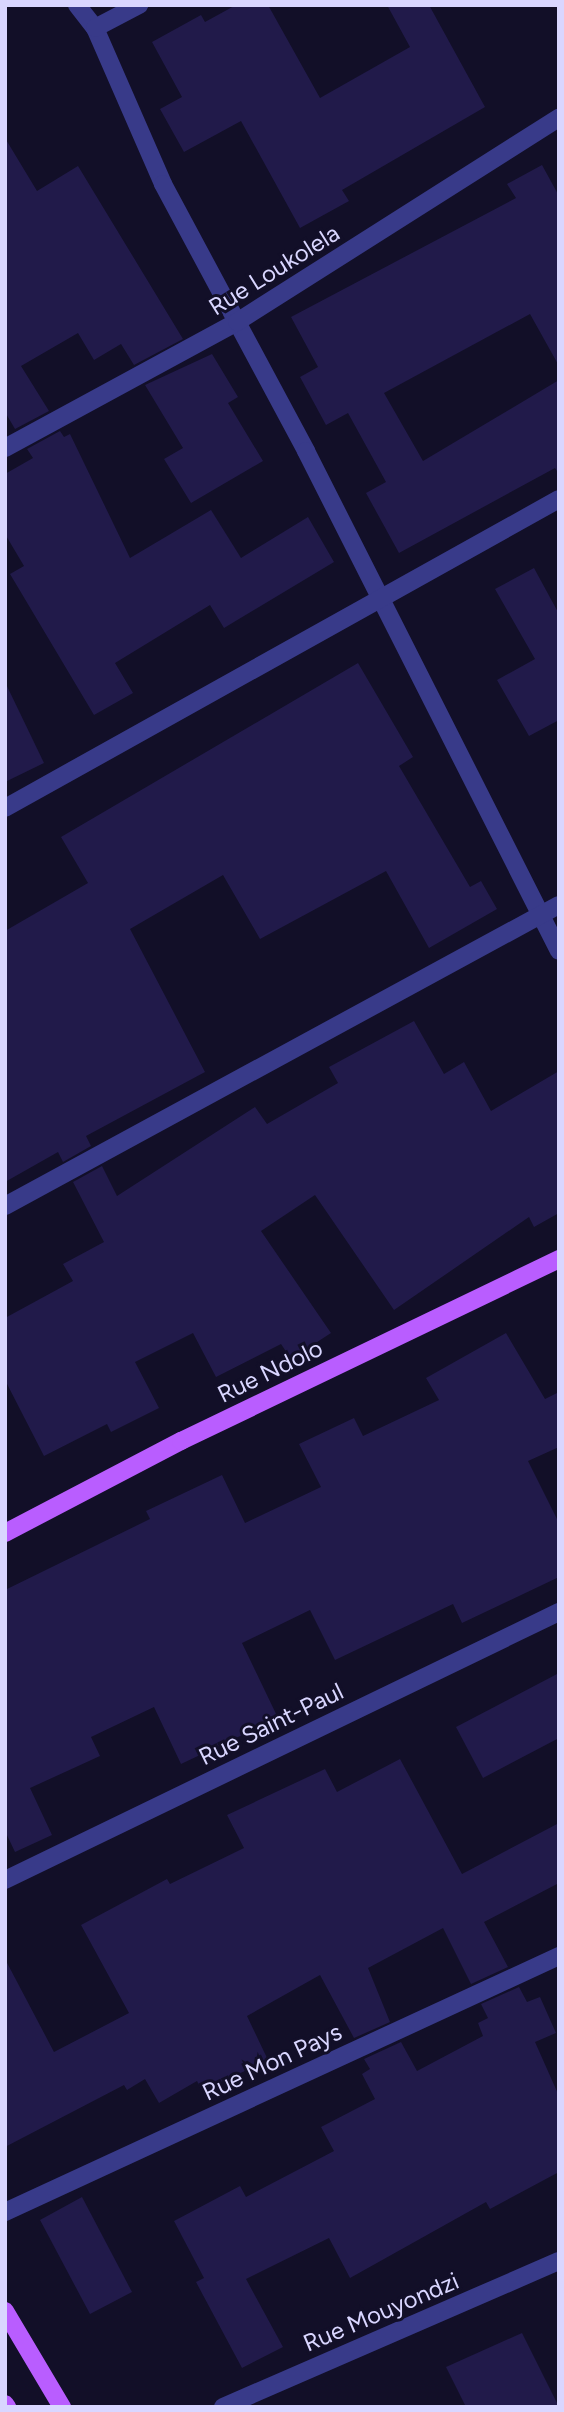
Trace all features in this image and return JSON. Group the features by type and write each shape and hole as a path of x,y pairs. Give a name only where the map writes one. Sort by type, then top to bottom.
{"main road":[{"name":"Rue Ndolo","path":"5,1533 181,1441 559,1259"},
{"path":"5,2311 62,2407"}],"street":[{"path":"77,5 95,28 163,184 237,322 559,951"},
{"path":"95,28 139,5"},
{"name":"Rue Loukolela","path":"5,448 237,322 559,118"},
{"path":"5,808 381,602 559,499"},
{"path":"5,1206 559,905"},
{"name":"Rue Saint-Paul","path":"5,1880 559,1612"},
{"name":"Rue Mon Pays","path":"5,2212 559,1956"},
{"name":"Rue Mouyondzi","path":"223,2407 559,2261"}],"building":[{"path":"236,5 268,5 320,98 410,47 387,5 429,5 485,107 342,190 349,201 300,228 241,121 184,152 160,109 182,97 152,42 201,15 205,22"},
{"path":"5,138 37,191 78,166 183,339 134,365 121,344 94,360 78,333 21,366 49,411 15,429 5,412"},
{"path":"542,165 559,196 559,366 530,314 384,393 423,461 559,380 559,474 555,468 399,553 366,493 386,482 348,413 326,425 300,377 318,367 291,317 516,198 507,184"},
{"path":"212,354 238,397 228,403 263,461 191,503 164,459 183,448 145,385"},
{"path":"60,431 64,437 70,434 130,558 211,510 241,558 308,517 334,562 224,628 210,605 115,663 133,693 94,715 10,574 24,566 5,534 5,474 33,458 27,449"},
{"path":"534,568 559,614 559,720 529,736 497,680 535,659 495,589"},
{"path":"358,663 413,757 399,766 470,887 481,881 497,909 429,948 386,871 260,939 223,875 130,929 205,1072 86,1136 91,1146 63,1162 58,1152 5,1182 5,931 88,883 61,837"},
{"path":"5,682 44,763 5,782"},
{"path":"414,1021 444,1074 464,1062 491,1111 559,1071 559,1213 534,1227 529,1217 394,1310 315,1195 261,1231 331,1333 291,1359 281,1344 216,1377 193,1333 135,1362 159,1408 111,1432 107,1424 44,1456 5,1380 5,1318 73,1281 63,1264 104,1242 73,1182 102,1166 117,1196 255,1107 267,1124 338,1083 329,1067"},
{"path":"506,1333 545,1399 559,1392 559,1447 528,1461 559,1523 559,1577 462,1623 453,1604 335,1660 310,1610 242,1643 278,1718 181,1764 154,1707 91,1737 100,1756 30,1788 52,1835 15,1852 5,1831 5,1590 150,1519 146,1511 222,1475 245,1523 321,1487 299,1444 354,1418 363,1436 439,1400 426,1378"},
{"path":"559,1673 559,1738 483,1778 456,1727"},
{"path":"400,1759 462,1874 559,1823 559,1883 484,1922 508,1967 471,1984 443,1928 368,1968 390,2022 354,2038 320,1975 247,2016 268,2060 202,2091 197,2081 159,2103 145,2079 127,2090 124,2085 5,2147 5,1959 54,2052 129,2013 81,1925 167,1879 170,1884 244,1848 227,1815 325,1769 337,1792"},
{"path":"519,1987 527,2002 540,1997 556,2033 535,2042 559,2096 559,2172 490,2209 486,2202 350,2278 329,2238 246,2279 283,2347 242,2368 196,2282 204,2278 174,2221 240,2186 246,2197 334,2151 321,2127 375,2099 362,2074 370,2069 364,2059 401,2042 417,2071 483,2036 478,2023 488,2018 481,2004"},
{"path":"82,2197 132,2292 90,2314 40,2220"},
{"path":"522,2333 559,2407 466,2407 446,2367"}]}
